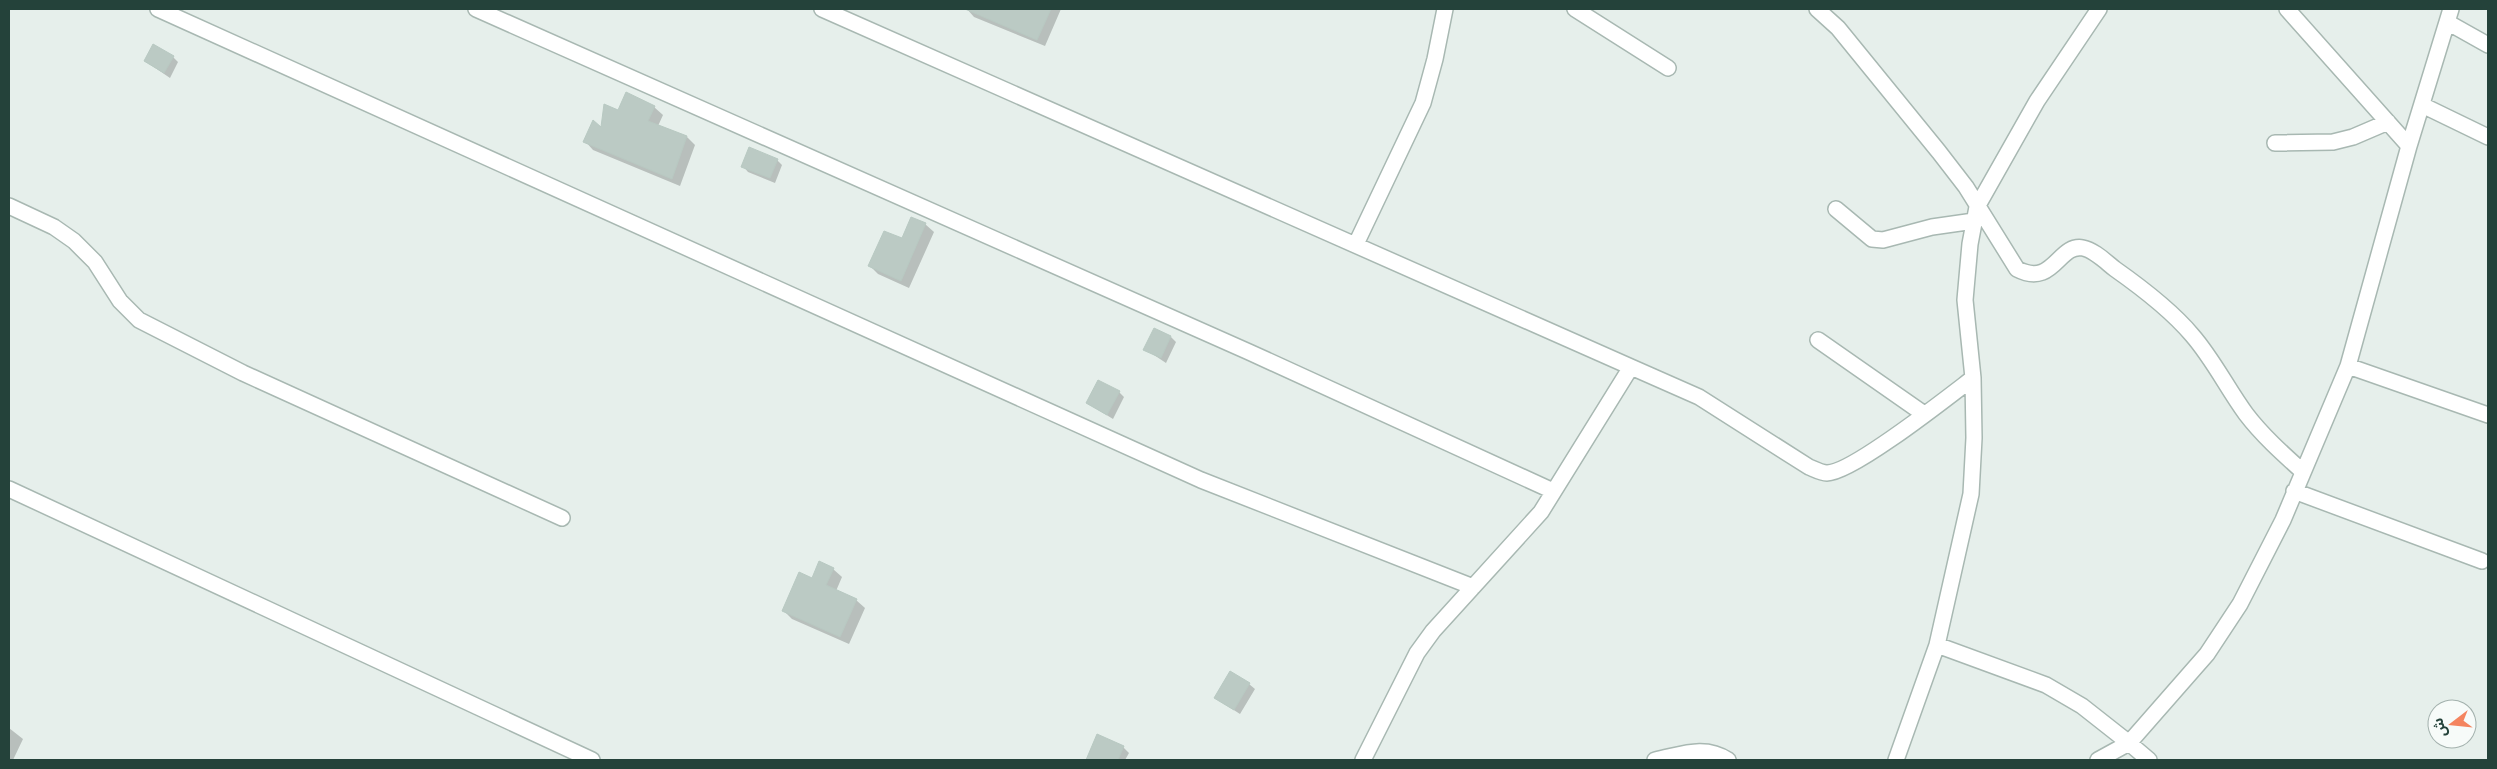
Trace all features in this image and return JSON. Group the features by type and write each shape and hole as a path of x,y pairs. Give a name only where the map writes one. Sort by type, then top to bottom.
{"street":[{"path":"158,9 1201,480 1473,587"},
{"path":"476,9 1231,344 1553,491"},
{"path":"822,9 1699,397 1809,467 1826,473 1839,470 1924,414 1973,378"},
{"path":"1356,244 1423,102 1436,59 1445,9"},
{"path":"1576,9 1668,68"},
{"path":"1817,9 1838,28 1891,90 1966,187 1976,214 2017,269 2028,275 2045,272 2074,248 2083,248 2128,278 2185,327 2246,414 2263,434 2302,471"},
{"path":"1896,760 1937,645 1971,494 1974,438 1973,378 1965,300 1970,244 1976,214 2037,101 2099,9"},
{"path":"2287,9 2409,146"},
{"path":"2098,760 2129,743 2207,654 2240,604 2283,520 2302,471 2348,366 2409,146 2449,15 2488,45"},
{"path":"2422,105 2488,137"},
{"path":"2275,143 2333,142 2354,137 2388,122"},
{"path":"9,206 54,227 74,241 95,262 120,301 139,320 243,373 562,518"},
{"path":"1836,208 1872,239 1883,240 1976,214"},
{"path":"1818,340 1924,414"},
{"path":"2348,366 2488,415"},
{"path":"1363,760 1417,653 1433,631 1529,526 1631,367"},
{"path":"9,489 592,760"},
{"path":"2294,491 2482,561"},
{"path":"1937,645 2046,685 2082,706 2149,760"},
{"path":"1655,760 1694,752 1712,751 1728,760"}],"building":[{"path":"965,9 1051,9 1037,40"},
{"path":"153,44 174,56 164,73 144,61"},
{"path":"626,92 655,106 648,121 687,136 672,179 583,142 593,120 601,127 604,104 618,110"},
{"path":"749,147 778,159 770,178 741,167"},
{"path":"911,217 926,223 901,281 868,266 884,231 902,238"},
{"path":"1154,328 1171,336 1161,358 1143,350"},
{"path":"1098,380 1120,391 1107,415 1086,403"},
{"path":"819,561 834,568 826,585 857,599 840,637 782,611 799,572 812,578"},
{"path":"1230,671 1250,683 1234,710 1214,698"},
{"path":"1097,734 1124,746 1118,760 1086,760"}]}
